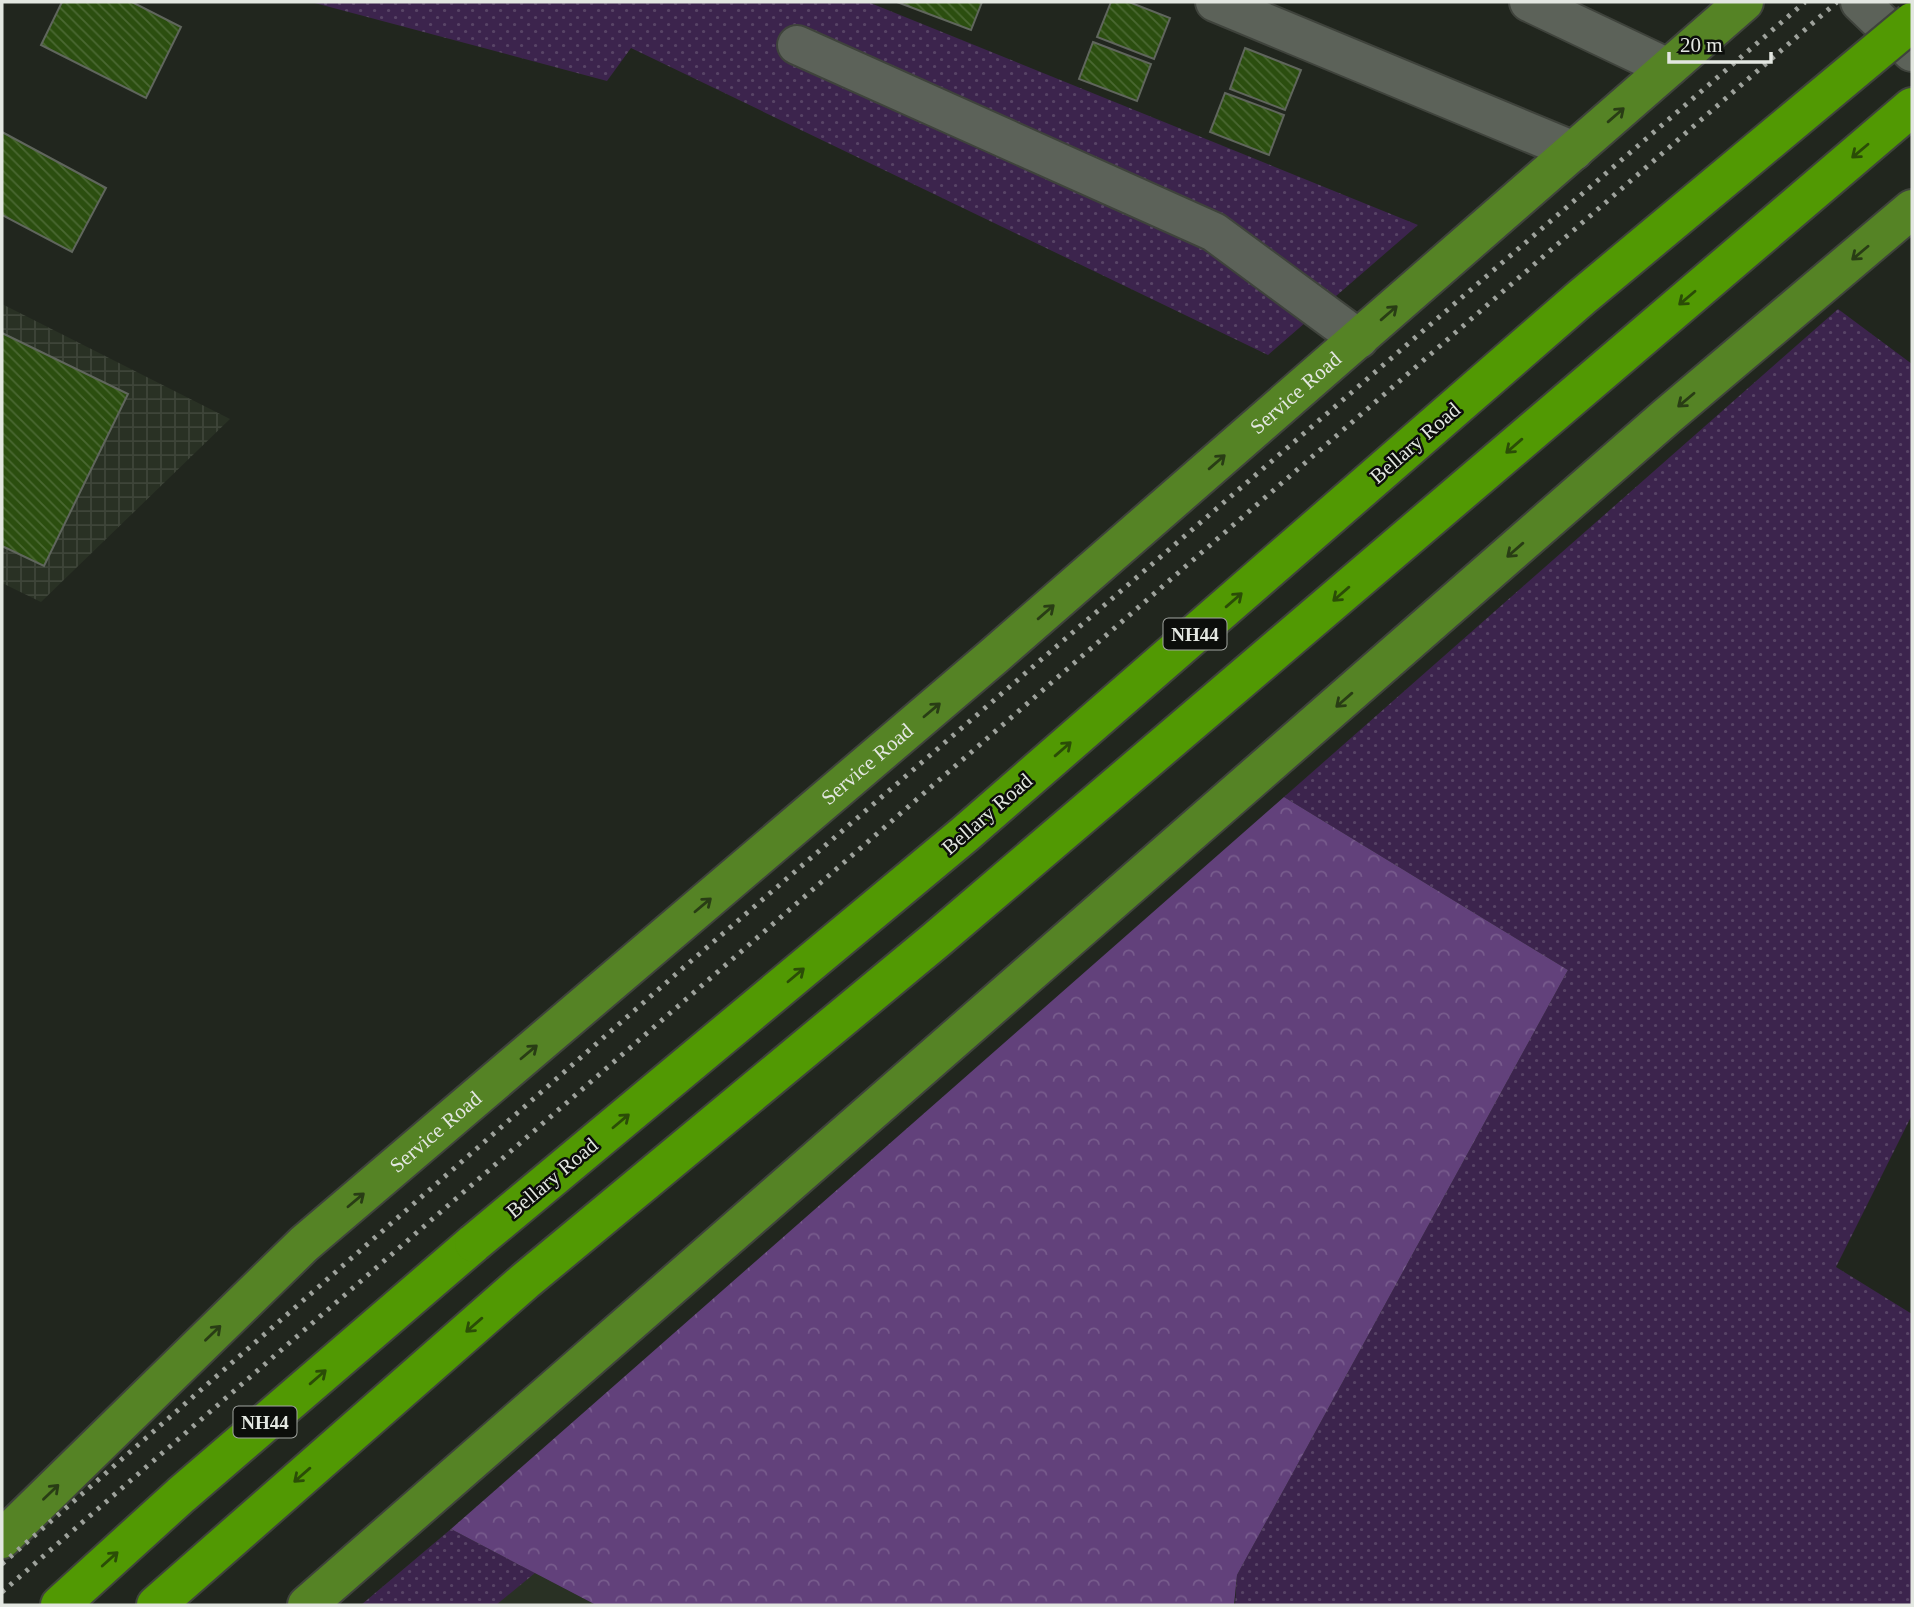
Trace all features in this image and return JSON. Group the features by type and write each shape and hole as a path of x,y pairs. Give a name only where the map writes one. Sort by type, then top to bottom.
{"highway":[{"name":"Bellary Road","path":"60,1605 181,1495 474,1243 965,834 1582,297 1912,22"},
{"path":"156,1605 525,1281 936,940 1912,107"}],"main road":[{"name":"Service Road","path":"2,1539 304,1244 995,656 1744,2"},
{"path":"307,1605 718,1250 1656,426 1912,209"}],"street":[{"path":"1215,2 1574,151"},
{"path":"1530,2 1668,68"},
{"path":"1860,2 1912,52"},
{"path":"797,45 1214,232 1359,339"}],"shaded area":[{"path":"311,2 868,2 1418,225 1268,355 631,48 607,81"},
{"path":"2,304 230,419 41,602 2,583"},
{"path":"1838,309 1912,364 1912,1115 1836,1267 1912,1314 1912,1605 1235,1605 1237,1575 1568,970 1284,797"},
{"path":"451,1529 596,1605 361,1605"},
{"path":"451,1529 535,1573 496,1605 361,1605"}],"green space":[{"path":"1284,797 1568,970 1237,1575 1234,1605 596,1605 451,1529"}],"building":[{"path":"62,2 132,2 181,27 146,98 41,45"},
{"path":"897,2 982,2 971,30"},
{"path":"1111,2 1129,2 1170,18 1154,59 1097,37"},
{"path":"1093,42 1151,64 1137,101 1079,79"},
{"path":"1245,48 1301,70 1285,110 1230,89"},
{"path":"1225,93 1284,115 1269,155 1210,132"},
{"path":"2,132 106,188 72,252 2,215"},
{"path":"2,333 128,394 44,566 2,546"}],"railway":[{"path":"2,1564 683,968 1805,2"},
{"path":"2,1592 1837,2"}]}
